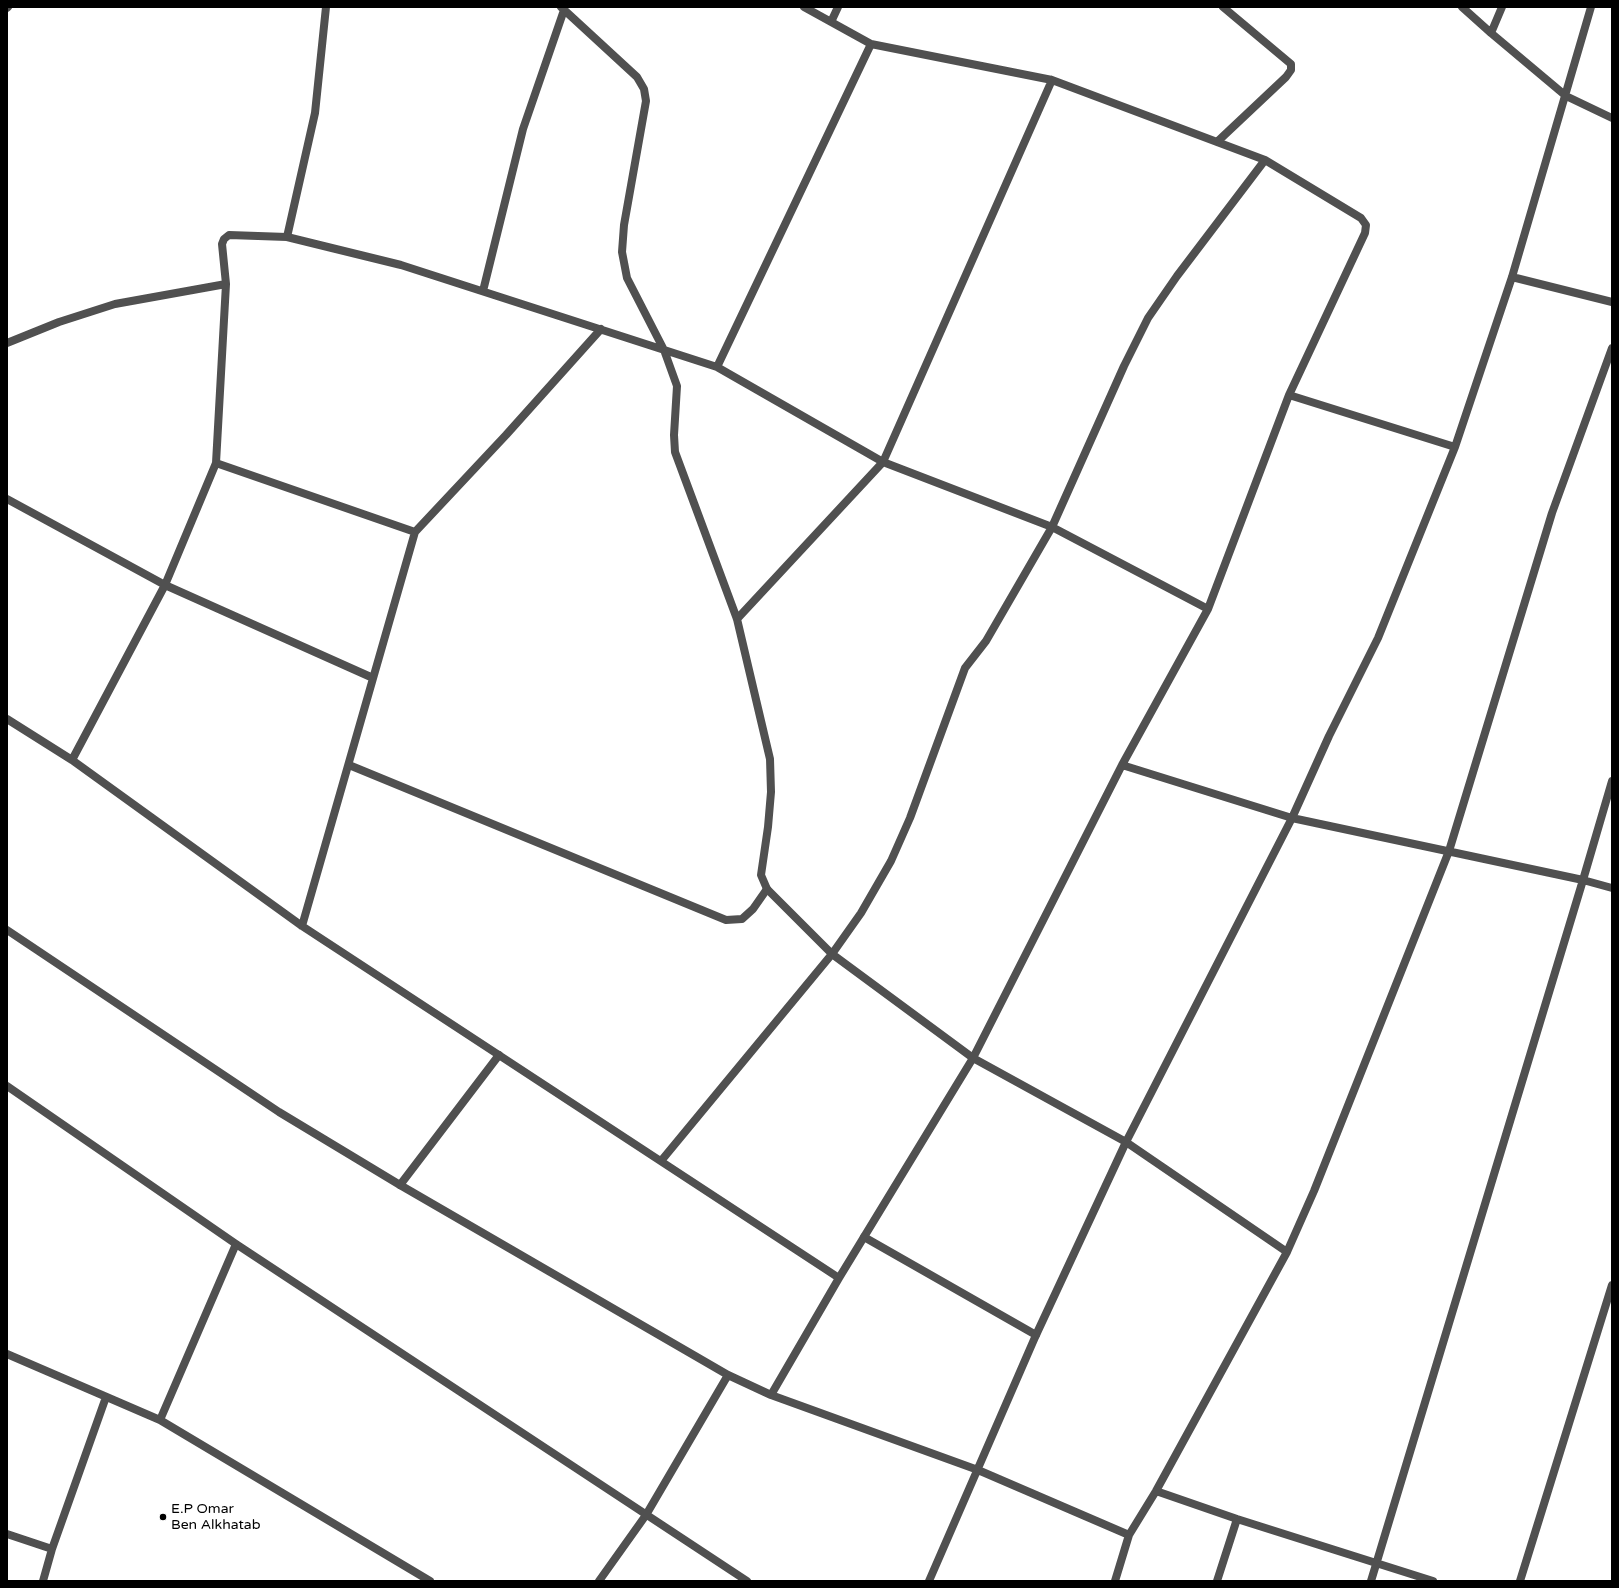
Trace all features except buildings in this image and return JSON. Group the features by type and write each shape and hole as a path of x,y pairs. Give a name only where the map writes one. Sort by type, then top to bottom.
{"street":[{"path":"287,237 315,113 326,7"},
{"path":"771,1395 864,1237 974,1058 1122,765 1208,609 1289,395 1365,233 1366,225 1361,218 1265,160 1052,80 871,44 804,7"},
{"path":"831,22 838,7"},
{"path":"1217,142 1286,77 1291,70 1291,64 1223,7"},
{"path":"1462,7 1491,34 1566,96 1612,118"},
{"path":"1491,34 1502,7"},
{"path":"929,1581 1036,1335 1126,1142 1292,818 1329,736 1378,638 1455,447 1512,277 1591,7"},
{"path":"483,292 523,129 563,8 637,77 644,89 646,101 624,225 622,252 627,278 664,350 677,386 674,435 675,452 737,619 770,758 771,792 768,827 761,875 767,889 832,954 974,1058 1126,1142 1287,1252"},
{"path":"717,367 871,44"},
{"path":"737,619 884,462 1052,80"},
{"path":"660,1162 832,954 862,913 891,861 910,818 965,668 986,641 1052,527 1124,366 1148,318 1177,276 1265,160"},
{"path":"72,760 165,585 216,463 226,284 222,244 224,239 229,235 287,237 401,265 717,367 884,462 1052,527 1208,609"},
{"path":"1512,277 1612,302"},
{"path":"7,343 59,322 115,304 226,284"},
{"path":"302,926 415,532 506,435 601,329"},
{"path":"1115,1581 1129,1535 1156,1490 1287,1252 1317,1184 1450,851 1552,513 1612,348"},
{"path":"1289,395 1455,447"},
{"path":"216,463 415,532"},
{"path":"7,499 165,585 373,678"},
{"path":"7,719 72,760 302,926 500,1055 660,1162 840,1278"},
{"path":"349,765 726,920 742,919 753,909 767,889"},
{"path":"1122,765 1292,818 1583,880 1612,888"},
{"path":"1371,1581 1612,781"},
{"path":"7,930 279,1112 400,1185 728,1375 771,1395 978,1470 1129,1535"},
{"path":"400,1185 500,1055"},
{"path":"7,1086 236,1244 747,1581"},
{"path":"864,1237 1036,1335"},
{"path":"160,1420 236,1244"},
{"path":"1520,1581 1612,1285"},
{"path":"7,1354 160,1420 430,1581"},
{"path":"599,1581 646,1515 728,1375"},
{"path":"43,1581 52,1549 106,1397"},
{"path":"1156,1490 1237,1519 1433,1581"},
{"path":"1217,1581 1237,1519"},
{"path":"7,1534 52,1549"}],"place":[{"name":"E.P Omar Ben Alkhatab","path":"163,1517"}]}
